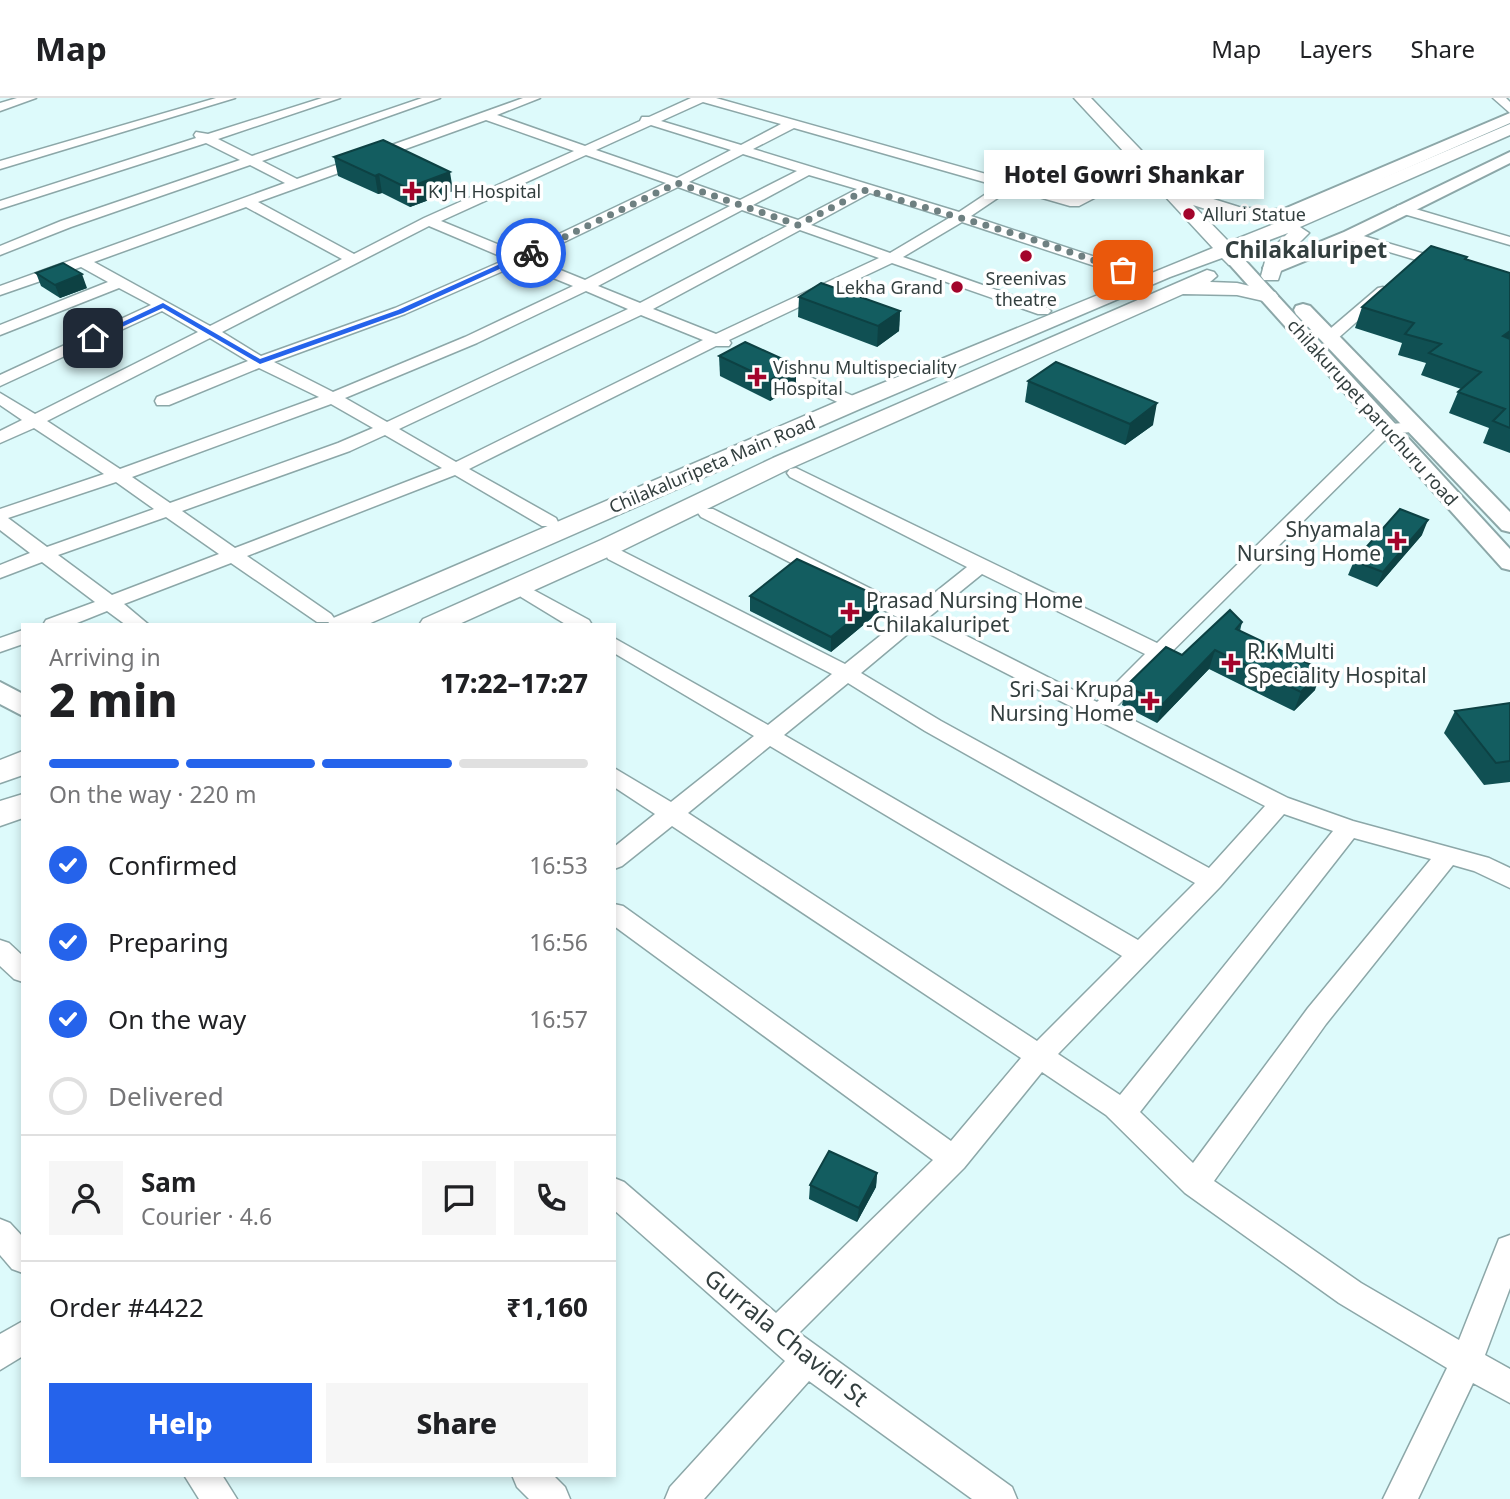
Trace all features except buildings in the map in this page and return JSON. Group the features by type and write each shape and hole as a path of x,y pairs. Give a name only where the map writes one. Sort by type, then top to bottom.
{"main road":[{"path":"1082,98 1160,172"},
{"path":"1097,98 1160,172 1238,253"},
{"name":"Chilakaluripeta Main Road","path":"438,623 610,547 782,463 1180,278 1510,129"},
{"name":"Chilakaluripeta Main Road","path":"1302,225 1510,142"},
{"path":"1216,208 1302,225 1278,254 1270,280 1237,289 1180,278 1195,240 1195,209 1216,208"},
{"name":"Chilakaluripeta Main Road","path":"332,621 854,403 1180,278"},
{"path":"0,772 21,763"},
{"path":"0,814 21,805"}],"street":[{"path":"0,107 30,98"},
{"path":"0,165 229,98"},
{"path":"0,205 334,98"},
{"path":"3,247 433,98"},
{"path":"0,292 534,98"},
{"path":"0,438 429,221 646,120 702,98 1075,202 1126,177 1160,172"},
{"path":"1499,98 1510,109"},
{"path":"166,116 297,184"},
{"path":"487,116 1044,311"},
{"path":"1261,216 1287,214 1510,118"},
{"path":"646,120 1148,279"},
{"path":"163,401 400,311 520,259 791,124"},
{"path":"1270,280 1402,209 1510,158"},
{"path":"0,514 119,476 333,398 450,349 586,286 806,171"},
{"path":"58,623 457,468 716,340 891,258 1009,185"},
{"path":"0,572 344,447 494,380 640,309 866,190"},
{"path":"247,202 352,259"},
{"path":"1402,209 1510,241"},
{"path":"429,221 716,340 854,403"},
{"path":"1350,236 1417,262 1460,269"},
{"name":"chilakurupet paruchuru road","path":"1238,253 1331,337 1510,525"},
{"path":"83,262 260,362 333,398 549,522"},
{"name":"chilakurupet paruchuru road","path":"1270,280 1386,429 1510,563"},
{"path":"0,330 121,282"},
{"path":"1331,337 1393,282"},
{"path":"0,381 163,305"},
{"path":"0,398 332,621"},
{"path":"1099,712 1386,429 1414,427"},
{"path":"796,473 1158,652"},
{"path":"707,513 915,616 1280,804 1349,828 1480,864 1510,879"},
{"path":"0,521 136,623"},
{"path":"615,555 846,673 933,726 1212,881"},
{"path":"616,858 980,566"},
{"path":"528,593 579,623"},
{"path":"0,645 21,637"},
{"path":"616,645 1140,954"},
{"path":"0,691 21,706"},
{"path":"616,777 1122,1113 1195,1184 1350,1293 1510,1387"},
{"path":"777,1333 954,1158 1039,1056 1212,881 1280,804"},
{"path":"1122,1113 1349,828"},
{"path":"1195,1184 1317,1016 1449,854"},
{"path":"616,915 954,1158"},
{"path":"0,950 21,970"},
{"name":"Gurrala Chavidi St","path":"616,1193 807,1360 1000,1499"},
{"path":"1,1236 21,1257"},
{"path":"1400,1499 1466,1363 1510,1249"},
{"path":"0,1354 21,1338"},
{"path":"682,1499 807,1360"},
{"path":"203,1477 220,1499"},
{"path":"531,1477 553,1499"}],"way so far":[{"path":"531,253 677,183 798,225 866,190 1022,236 1123,270"}],"place":[{"name":"K J H Hospital","path":"412,191"},
{"name":"Alluri Statue","path":"1189,214"},
{"name":"Sreenivas theatre","path":"1026,256"},
{"name":"Hotel Gowri Shankar","path":"1123,270"},
{"name":"Lekha Grand","path":"957,287"},
{"name":"Vishnu Multispeciality Hospital","path":"757,377"},
{"name":"Shyamala Nursing Home","path":"1397,541"},
{"name":"Prasad Nursing Home -Chilakaluripet","path":"850,612"},
{"name":"R.K Multi Speciality Hospital","path":"1231,663"},
{"name":"Sri Sai Krupa Nursing Home","path":"1150,701"}],"district":[{"name":"Chilakaluripet","path":"1306,249"}],"route":[{"path":"93,338 163,305 260,362 400,311 531,253"}]}
